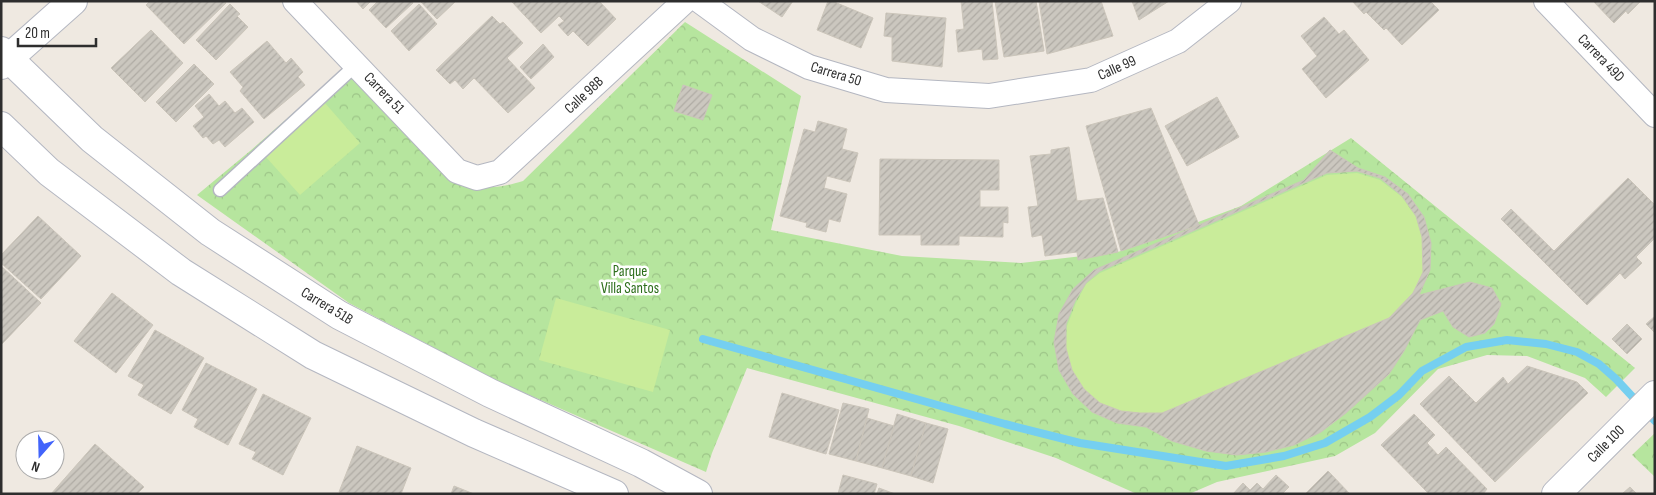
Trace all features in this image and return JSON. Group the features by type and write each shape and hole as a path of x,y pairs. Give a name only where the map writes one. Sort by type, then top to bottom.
{"main road":[{"path":"4,58 73,1"},
{"name":"Carrera 51B","path":"4,58 92,139 210,232 340,316 490,393 641,463 698,494"},
{"path":"1,126 49,172 181,272 313,356 474,433 614,494"},
{"name":"Calle 100","path":"1556,494 1650,399"}],"street":[{"name":"Carrera 51","path":"295,1 457,171 477,178"},
{"name":"Calle 98B","path":"477,178 500,172 685,1"},
{"name":"Carrera 50","path":"700,1 752,39 809,67 886,90 989,96"},
{"name":"Calle 99","path":"989,96 1090,80 1178,40 1229,1"},
{"name":"Carrera 49D","path":"1546,1 1655,114"}],"lane":[{"path":"220,190 356,65"}],"green space":[{"name":"Parque Villa Santos","path":"685,22 801,96 771,230 902,256 1021,263 1118,252 1241,206 1351,138 1635,368 1606,397 1585,378 1527,356 1487,355 1438,369 1375,433 1335,456 1217,482 1189,494 1137,494 1056,458 959,426 747,368 706,472 497,381 349,303 197,195 347,66 467,183 495,187 523,181"},
{"path":"325,103 360,143 300,195 265,156"},
{"path":"1357,173 1380,180 1402,197 1416,217 1422,238 1423,273 1413,295 1389,319 1163,414 1121,413 1101,404 1084,390 1072,371 1066,349 1067,326 1086,284 1100,273 1327,175"},
{"path":"556,298 670,330 653,392 539,360"},
{"path":"1655,433 1655,477 1632,455"}],"building":[{"path":"150,1 225,1 226,3 184,44 146,5"},
{"path":"356,1 371,1 363,9"},
{"path":"378,1 412,1 413,3 386,28 369,10"},
{"path":"420,1 456,1 437,19"},
{"path":"513,1 599,1 616,19 588,46 573,31 568,36 558,25 564,21 559,16 541,33"},
{"path":"758,1 793,1 782,17"},
{"path":"828,1 873,18 861,48 817,30"},
{"path":"961,1 992,1 998,59 983,60 982,49 958,52 956,30 964,29"},
{"path":"995,1 1036,1 1044,51 1004,57"},
{"path":"1039,1 1101,1 1113,36 1047,54"},
{"path":"1132,1 1169,1 1139,20"},
{"path":"1352,1 1430,1 1439,10 1402,45 1386,28 1384,30 1366,12 1364,14"},
{"path":"1593,1 1640,2 1628,14 1626,11 1614,23"},
{"path":"230,4 240,14 237,16 248,27 216,60 196,40"},
{"path":"419,4 437,24 409,51 391,31"},
{"path":"886,13 946,18 942,67 892,61 892,37 884,36"},
{"path":"492,16 500,24 503,22 523,43 507,58 535,88 508,113 474,78 463,89 455,80 450,84 436,70"},
{"path":"1324,17 1339,34 1344,30 1369,60 1326,98 1302,69 1317,56 1301,36"},
{"path":"151,30 183,63 145,102 111,68"},
{"path":"267,41 286,63 291,58 303,72 298,77 305,85 264,119 240,91 243,87 230,72"},
{"path":"543,44 554,57 531,79 520,67"},
{"path":"194,64 214,84 176,122 156,102"},
{"path":"683,85 712,95 703,120 674,111"},
{"path":"209,94 219,106 225,101 235,113 242,108 254,122 225,147 219,140 213,144 206,136 203,138 193,126 204,117 195,106"},
{"path":"1217,97 1239,137 1187,166 1165,126"},
{"path":"1151,108 1199,225 1121,251 1086,126"},
{"path":"818,121 847,129 842,149 858,153 850,182 827,176 824,188 847,194 840,222 829,219 826,232 806,227 807,223 780,216 804,129 815,132"},
{"path":"1069,147 1077,201 1103,198 1118,252 1078,260 1077,252 1045,256 1042,235 1032,237 1028,207 1038,206 1030,156 1051,154 1051,150"},
{"path":"1330,150 1358,168 1385,177 1408,194 1424,217 1431,243 1430,270 1419,295 1470,282 1492,288 1501,304 1494,324 1485,333 1469,337 1453,327 1443,311 1420,320 1404,351 1389,374 1346,413 1321,432 1294,445 1266,452 1237,455 1206,451 1172,441 1146,427 1117,423 1092,412 1073,394 1059,370 1054,342 1059,314 1073,289 1094,270 1304,180","holes":["1357,171 1380,178 1402,196 1416,216 1422,237 1423,272 1413,293 1389,318 1162,413 1121,411 1100,403 1084,389 1072,370 1066,348 1066,324 1075,301 1086,283 1100,271 1327,173"]},
{"path":"880,159 999,160 999,190 980,190 980,207 1008,207 1008,223 1003,222 1003,237 959,236 959,245 921,245 921,235 879,235"},
{"path":"1628,178 1655,205 1655,238 1636,257 1642,263 1625,279 1620,273 1587,305 1501,219 1511,209 1554,251"},
{"path":"38,216 81,256 41,299 1,263 1,255"},
{"path":"1,266 41,303 1,345"},
{"path":"112,293 153,325 116,373 74,341"},
{"path":"1655,316 1655,333 1646,324"},
{"path":"1627,324 1642,339 1627,354 1612,339"},
{"path":"155,330 204,358 171,414 138,395 144,385 128,376"},
{"path":"206,363 257,389 228,445 194,427 198,419 182,410"},
{"path":"1527,366 1577,382 1588,393 1495,482 1420,404 1449,376 1476,403 1503,377 1508,384"},
{"path":"782,393 839,410 826,454 769,437"},
{"path":"263,394 311,418 283,475 252,459 256,452 239,444"},
{"path":"843,403 869,409 856,461 829,454"},
{"path":"897,414 926,423 911,476 882,468"},
{"path":"1414,414 1435,435 1427,443 1438,455 1446,447 1487,489 1483,494 1429,494 1381,445"},
{"path":"867,418 894,426 882,468 856,461"},
{"path":"926,423 948,429 933,483 911,476"},
{"path":"95,444 144,487 137,494 51,494"},
{"path":"357,446 411,468 401,494 344,494 339,492"},
{"path":"1328,471 1350,494 1305,494"},
{"path":"843,475 877,484 874,494 838,494"},
{"path":"1276,475 1289,487 1282,494 1233,494 1243,483 1250,490 1257,483 1263,489"},
{"path":"454,486 474,494 451,494"},
{"path":"1630,487 1637,494 1622,494"},
{"path":"879,488 895,494 877,494"}],"waterway":[{"path":"703,339 1005,424 1080,443 1226,466 1284,456 1325,443 1370,417 1399,395 1422,371 1466,347 1507,340 1546,344 1577,352 1599,364 1616,379 1655,421"}]}
